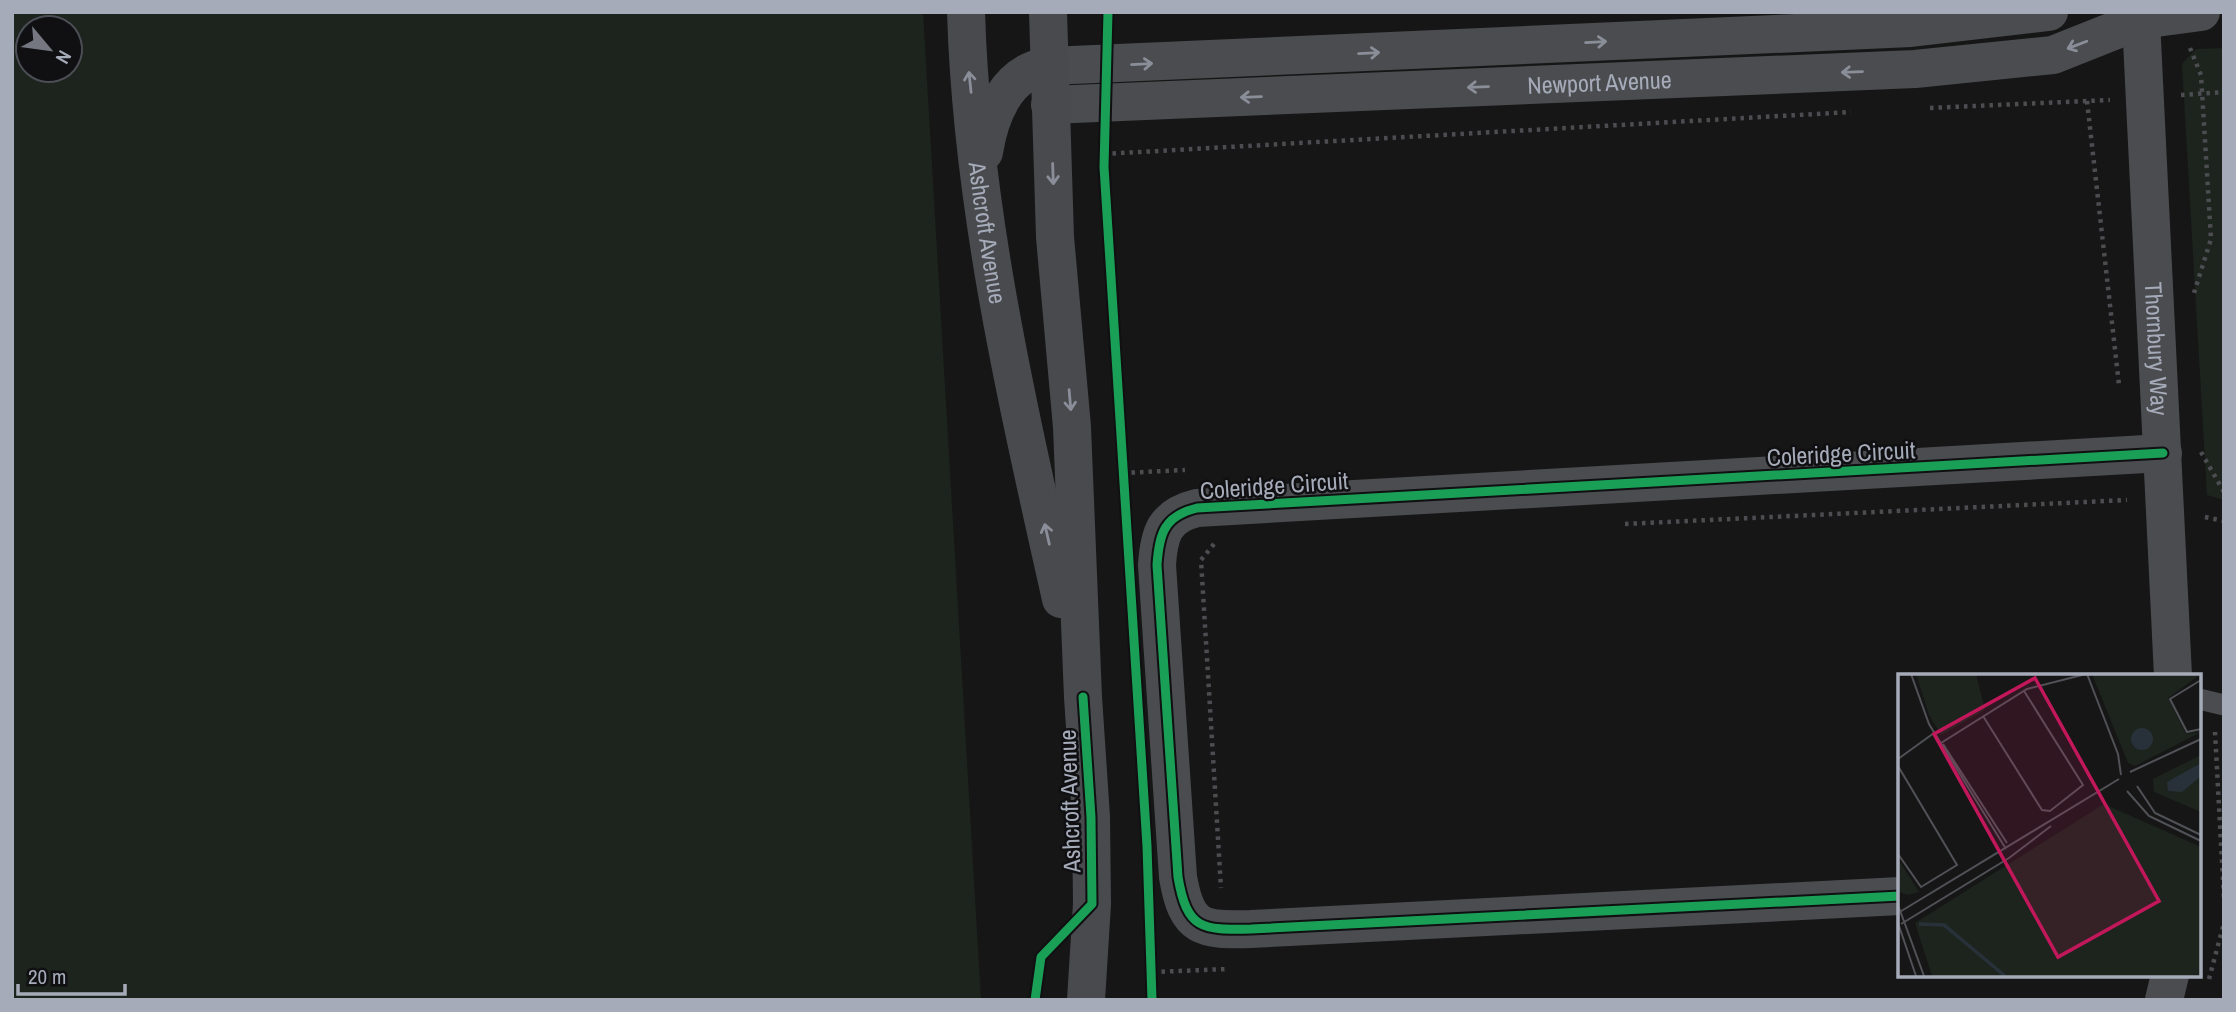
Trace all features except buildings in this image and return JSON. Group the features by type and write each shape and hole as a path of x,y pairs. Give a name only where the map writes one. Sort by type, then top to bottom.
{"main road":[{"name":"Ashcroft Avenue","path":"966,12 967,49 989,248 1020,412 1083,697"},
{"name":"Ashcroft Avenue","path":"1048,12 1055,237 1072,427 1091,830 1092,904 1085,994"},
{"path":"981,174 987,131 999,102 1016,80 1027,72 1049,66"}],"street":[{"name":"Newport Avenue","path":"1049,66 1911,28 2049,12"},
{"name":"Newport Avenue","path":"2065,12 2141,20 2201,12"},
{"name":"Newport Avenue","path":"1050,106 1915,69 2053,55 2141,20"},
{"name":"Thornbury Way","path":"2141,20 2173,674"},
{"path":"1911,28 1915,69"},
{"name":"Coleridge Circuit","path":"1898,896 1251,929 1223,930 1202,925 1187,911 1178,877 1157,565 1163,531 1176,515 1197,508 2162,453"},
{"path":"2164,1000 2170,977"}],"path":[{"path":"1925,108 2224,92"},
{"path":"2194,304 2193,290 2211,239 2200,93"},
{"path":"2087,101 2119,393"},
{"path":"1104,167 1106,103"},
{"path":"1104,154 1856,112"},
{"path":"2202,465 2201,452 2224,492"},
{"path":"2123,456 2127,510"},
{"path":"1122,459 1124,487"},
{"path":"1616,525 2127,500"},
{"path":"2204,504 2204,524"},
{"path":"2205,517 2224,521"},
{"path":"1214,544 1201,560 1221,893"},
{"path":"2212,702 2224,899"},
{"path":"2206,987 2224,923"},
{"path":"1152,960 1152,986"}],"shaded area":[{"path":"12,12 923,12 981,1000 12,1000"},
{"path":"2224,48 2224,500 2207,495 2182,64 2196,49"}],"cycle path":[{"path":"1108,12 1104,167 1147,846 1152,1000"},
{"path":"1898,896 1251,929 1220,929 1200,923 1186,908 1178,877 1157,565 1159,544 1165,528 1177,516 1197,508 2163,453"},
{"path":"1035,1000 1041,957 1092,904 1091,817 1083,697"}]}
